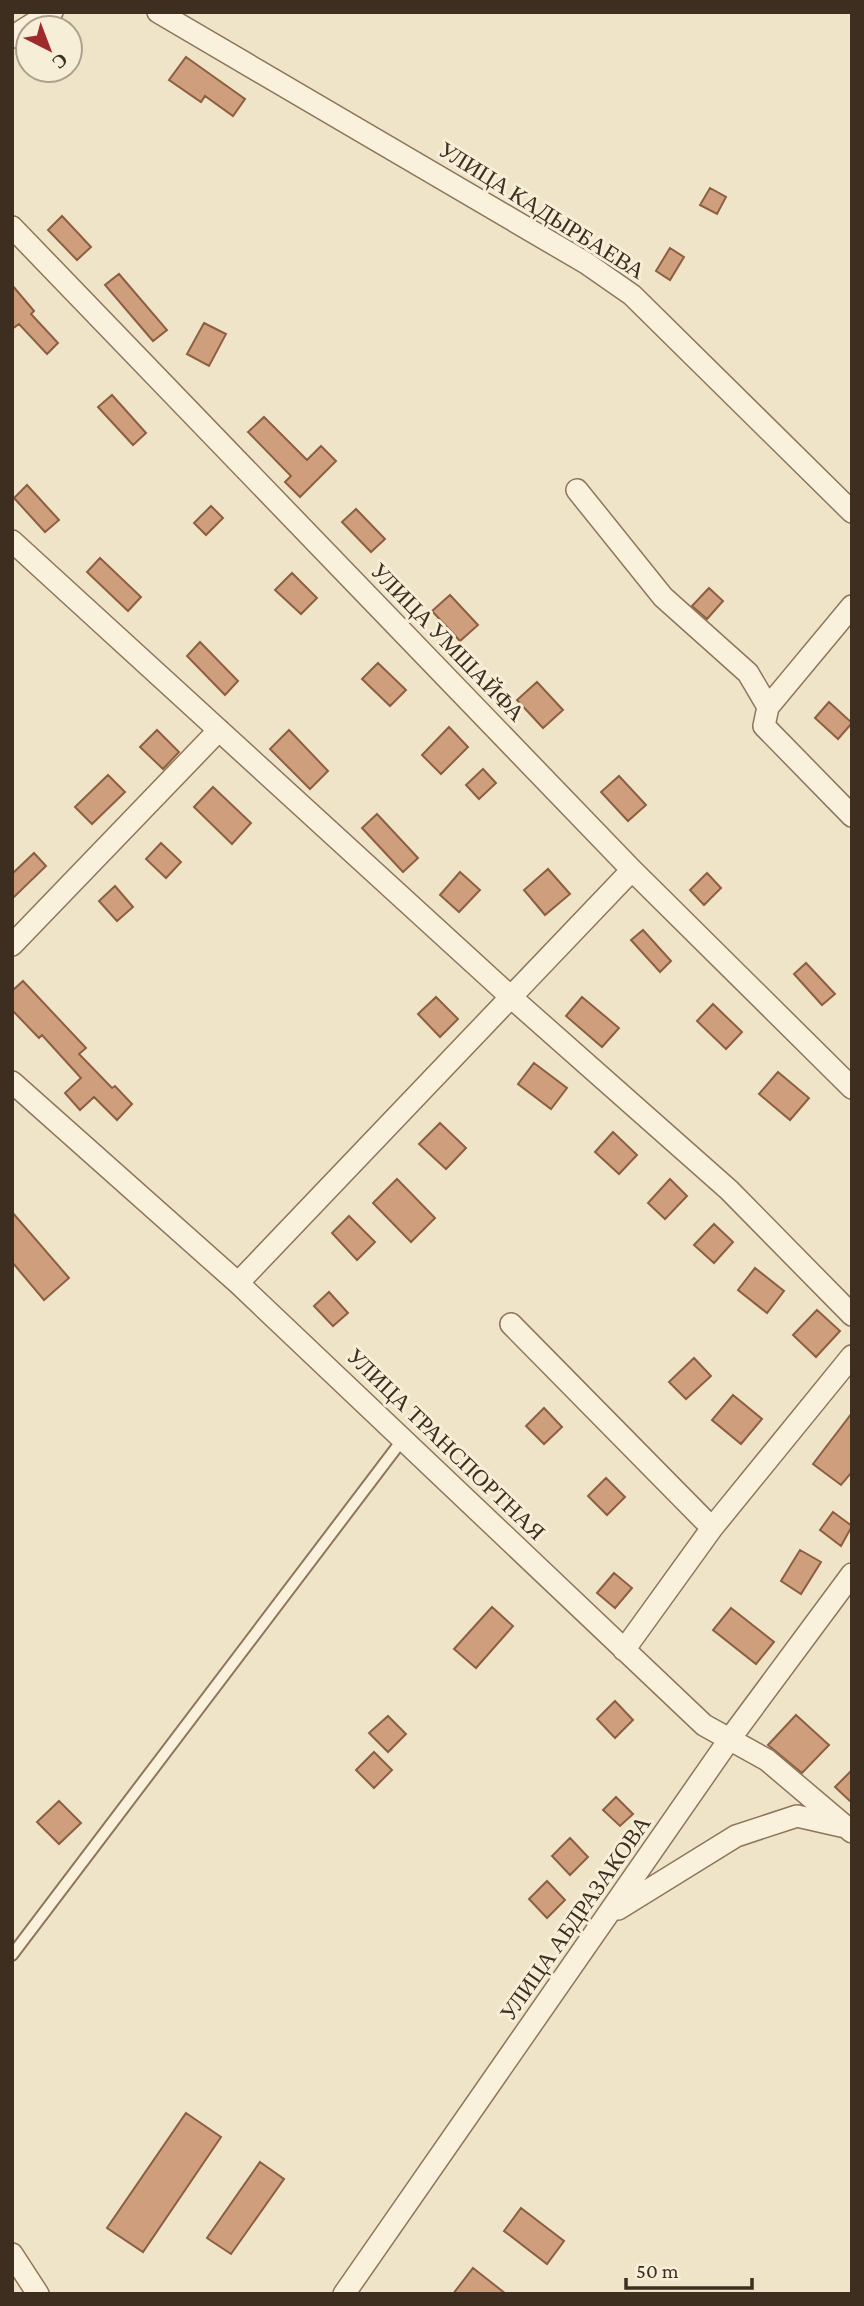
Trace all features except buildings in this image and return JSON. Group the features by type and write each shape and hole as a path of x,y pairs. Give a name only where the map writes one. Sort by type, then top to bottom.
{"street":[{"path":"12,37 52,12"},
{"name":"УЛИЦА КАДЫРБАЕВА","path":"158,12 574,256 632,295 852,512"},
{"name":"УЛИЦА УМШАЙФА","path":"12,227 632,870 852,1088"},
{"path":"577,490 663,597 748,673 768,706"},
{"path":"12,541 512,998 729,1190 852,1315"},
{"path":"852,606 768,706 764,726 852,816"},
{"path":"12,945 219,730"},
{"path":"238,1283 632,870"},
{"name":"УЛИЦА ТРАНСПОРТНАЯ","path":"12,1082 238,1283 704,1725 767,1760 849,1830"},
{"path":"511,1324 712,1528"},
{"path":"624,1650 712,1528 852,1356"},
{"name":"УЛИЦА АБДРАЗАКОВА","path":"344,2294 729,1741 852,1574"},
{"path":"610,1914 736,1836 797,1816 849,1830"},
{"path":"12,2254 38,2294"}],"lane":[{"path":"12,1955 403,1439"}]}
